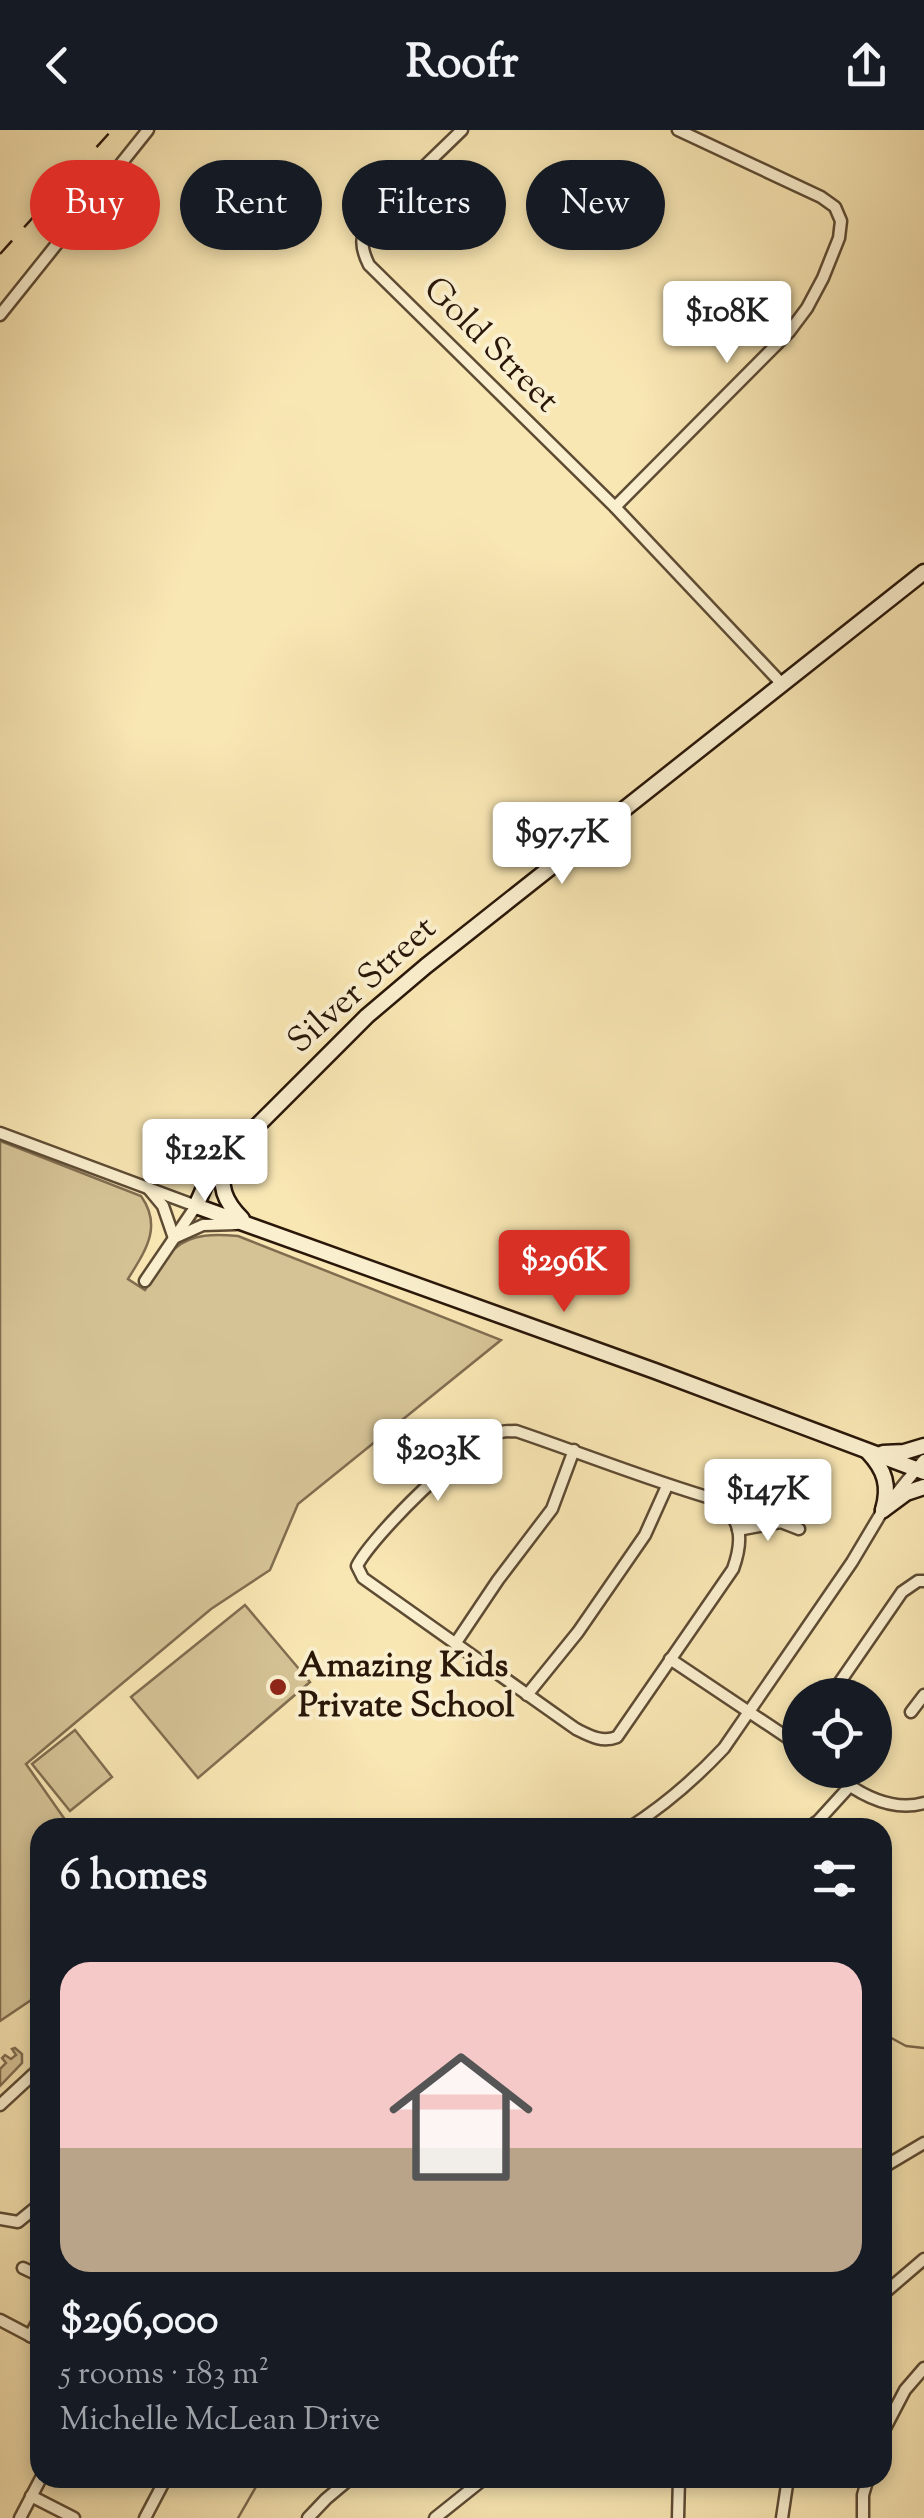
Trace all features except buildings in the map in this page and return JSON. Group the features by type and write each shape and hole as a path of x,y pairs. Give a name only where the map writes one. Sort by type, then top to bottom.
{"street":[{"path":"0,315 148,130"},
{"name":"Gold Street","path":"462,130 370,220 362,232 361,249 368,264 614,508 782,684"},
{"path":"614,508 798,321 824,278 841,221 835,207 821,197 678,130"},
{"name":"Silver Street","path":"196,1206 207,1181 243,1140 368,1016 924,572"},
{"path":"0,1133 672,1377 867,1452 921,1467 883,1510 852,1562 724,1748 700,1773 644,1818"},
{"path":"229,1158 222,1186 232,1209 247,1224"},
{"path":"146,1186 164,1206 174,1238"},
{"path":"144,1281 196,1206"},
{"path":"174,1238 203,1224 247,1224"},
{"path":"516,1431 574,1450 667,1486 717,1500 725,1506 741,1540 733,1569 617,1736 608,1740 576,1729 363,1578 358,1566 373,1542 426,1488 488,1438 516,1431"},
{"path":"867,1452 890,1454 924,1446"},
{"path":"455,1644 552,1509 574,1450"},
{"path":"867,1452 884,1474 887,1496 883,1510"},
{"path":"528,1695 578,1632 645,1535 667,1486"},
{"path":"883,1510 906,1493 924,1487"},
{"path":"738,1530 781,1522 800,1529"},
{"path":"843,1678 902,1592 924,1582"},
{"path":"670,1659 782,1732"},
{"path":"911,1712 924,1694"},
{"path":"821,1818 846,1788"},
{"path":"852,1788 893,1806 924,1803"},
{"path":"0,2105 30,2077"},
{"path":"892,2162 924,2143"},
{"path":"0,2219 18,2222 30,2212"},
{"path":"892,2286 924,2259"},
{"path":"23,2268 30,2271"},
{"path":"0,2320 30,2335"},
{"path":"892,2413 924,2368"},
{"path":"20,2518 36,2488"},
{"path":"145,2518 161,2488"},
{"path":"308,2518 339,2488"},
{"path":"435,2518 472,2488"},
{"path":"678,2518 679,2488"},
{"path":"782,2518 786,2488"},
{"path":"863,2518 866,2488"},
{"path":"32,2496 74,2518"}],"shaded area":[{"path":"0,1141 141,1196 151,1218 151,1229 128,1279 145,1290 166,1258 181,1244 205,1236 238,1236 501,1340 298,1504 270,1570 211,1609 26,1764 64,1818 30,1818 30,2001 0,2021"},
{"path":"245,1605 310,1682 198,1778 131,1697"},
{"path":"75,1730 112,1777 70,1811 32,1764"},
{"path":"12,2049 22,2054 22,2063 0,2086 0,2069 6,2063 2,2058 5,2055 11,2059 16,2055"}],"waterway":[{"path":"892,2038 906,2046 924,2048"},
{"path":"238,2518 255,2488"}],"railway":[{"path":"0,254 112,130"}],"place":[{"name":"Amazing Kids Private School","path":"278,1687"}]}
